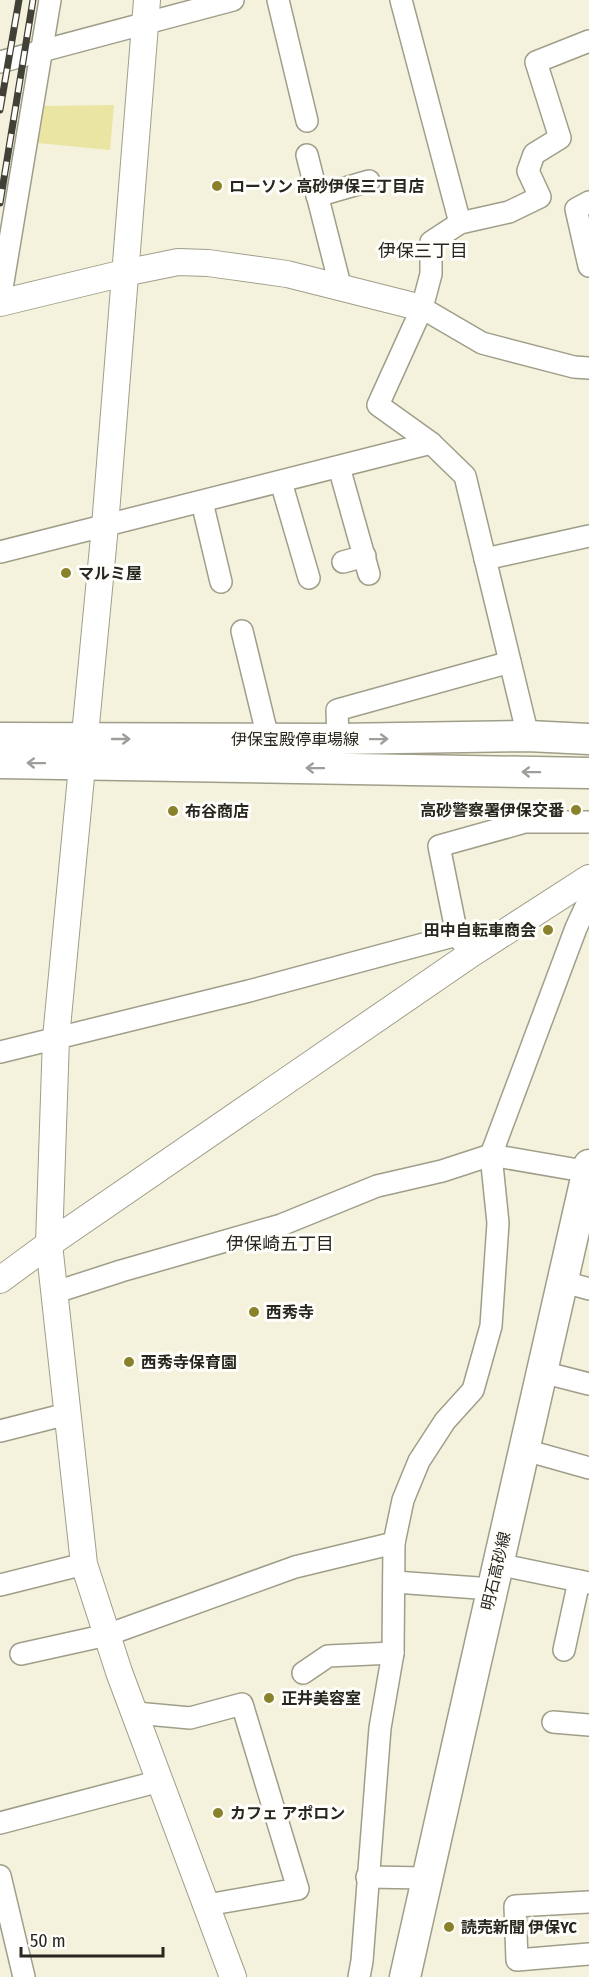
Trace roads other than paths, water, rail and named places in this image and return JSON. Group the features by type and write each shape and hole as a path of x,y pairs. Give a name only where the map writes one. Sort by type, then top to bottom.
{"main road":[{"name":"伊保宝殿停車場線","path":"0,763 84,752 268,738 528,736 589,739"},
{"name":"伊保宝殿停車場線","path":"0,738 84,752 589,773"},
{"name":"明石高砂線","path":"405,1977 542,1372 576,1285 589,1170"}],"street":[{"path":"50,0 0,302 178,262 208,263 287,274 422,308 482,343 574,367 589,368"},
{"path":"0,62 41,51 146,11 233,0"},
{"path":"278,0 307,121"},
{"path":"401,0 460,223"},
{"path":"146,11 105,526 56,1038 49,1244 84,1564 107,1635 233,1977"},
{"path":"528,736 465,476 431,443 378,405 422,308 430,274 431,242 460,223 509,212 540,197 528,171 534,154 560,138 536,62 589,40"},
{"path":"307,154 341,289"},
{"path":"317,196 369,181"},
{"path":"589,202 576,209 589,266"},
{"path":"0,552 431,443"},
{"path":"339,466 367,565 343,562"},
{"path":"280,482 309,578"},
{"path":"202,502 221,582"},
{"path":"485,559 589,536"},
{"path":"242,630 268,738"},
{"path":"338,739 337,710 510,662"},
{"path":"464,945 439,846 525,822 589,822"},
{"path":"0,1281 464,945 589,878"},
{"path":"359,1977 380,1728 393,1653 394,1543 403,1500 419,1461 445,1421 473,1390 491,1326 498,1223 491,1155 576,928 589,900"},
{"path":"0,1052 249,991 464,945"},
{"path":"53,1293 120,1271 281,1225 377,1186 442,1171 491,1155 589,1170"},
{"path":"542,1372 589,1384"},
{"path":"0,1431 67,1414"},
{"path":"525,1450 589,1468"},
{"path":"21,1654 107,1635 295,1567 394,1543"},
{"path":"0,1585 84,1564"},
{"path":"395,1582 494,1576 584,1582 564,1650"},
{"path":"303,1673 328,1656 393,1653"},
{"path":"136,1713 190,1718 242,1704 298,1888 207,1905"},
{"path":"552,1722 589,1725"},
{"path":"0,1823 160,1781"},
{"path":"0,1876 24,1977"},
{"path":"367,1877 426,1878"},
{"path":"589,1902 515,1906 518,1960 589,1954"}],"railway":[{"path":"0,110 19,0"},
{"path":"0,203 33,0"}],"place":[{"name":"ローソン 高砂伊保三丁目店","path":"217,186"},
{"name":"マルミ屋","path":"66,573"},
{"name":"高砂警察署伊保交番","path":"576,810"},
{"name":"布谷商店","path":"173,811"},
{"name":"田中自転車商会","path":"548,930"},
{"name":"西秀寺","path":"254,1312"},
{"name":"西秀寺保育園","path":"129,1362"},
{"name":"正井美容室","path":"269,1698"},
{"name":"カフェ アポロン","path":"218,1813"},
{"name":"読売新聞 伊保YC","path":"449,1927"}],"district":[{"name":"伊保三丁目","path":"423,251"},
{"name":"伊保崎五丁目","path":"280,1244"}]}
